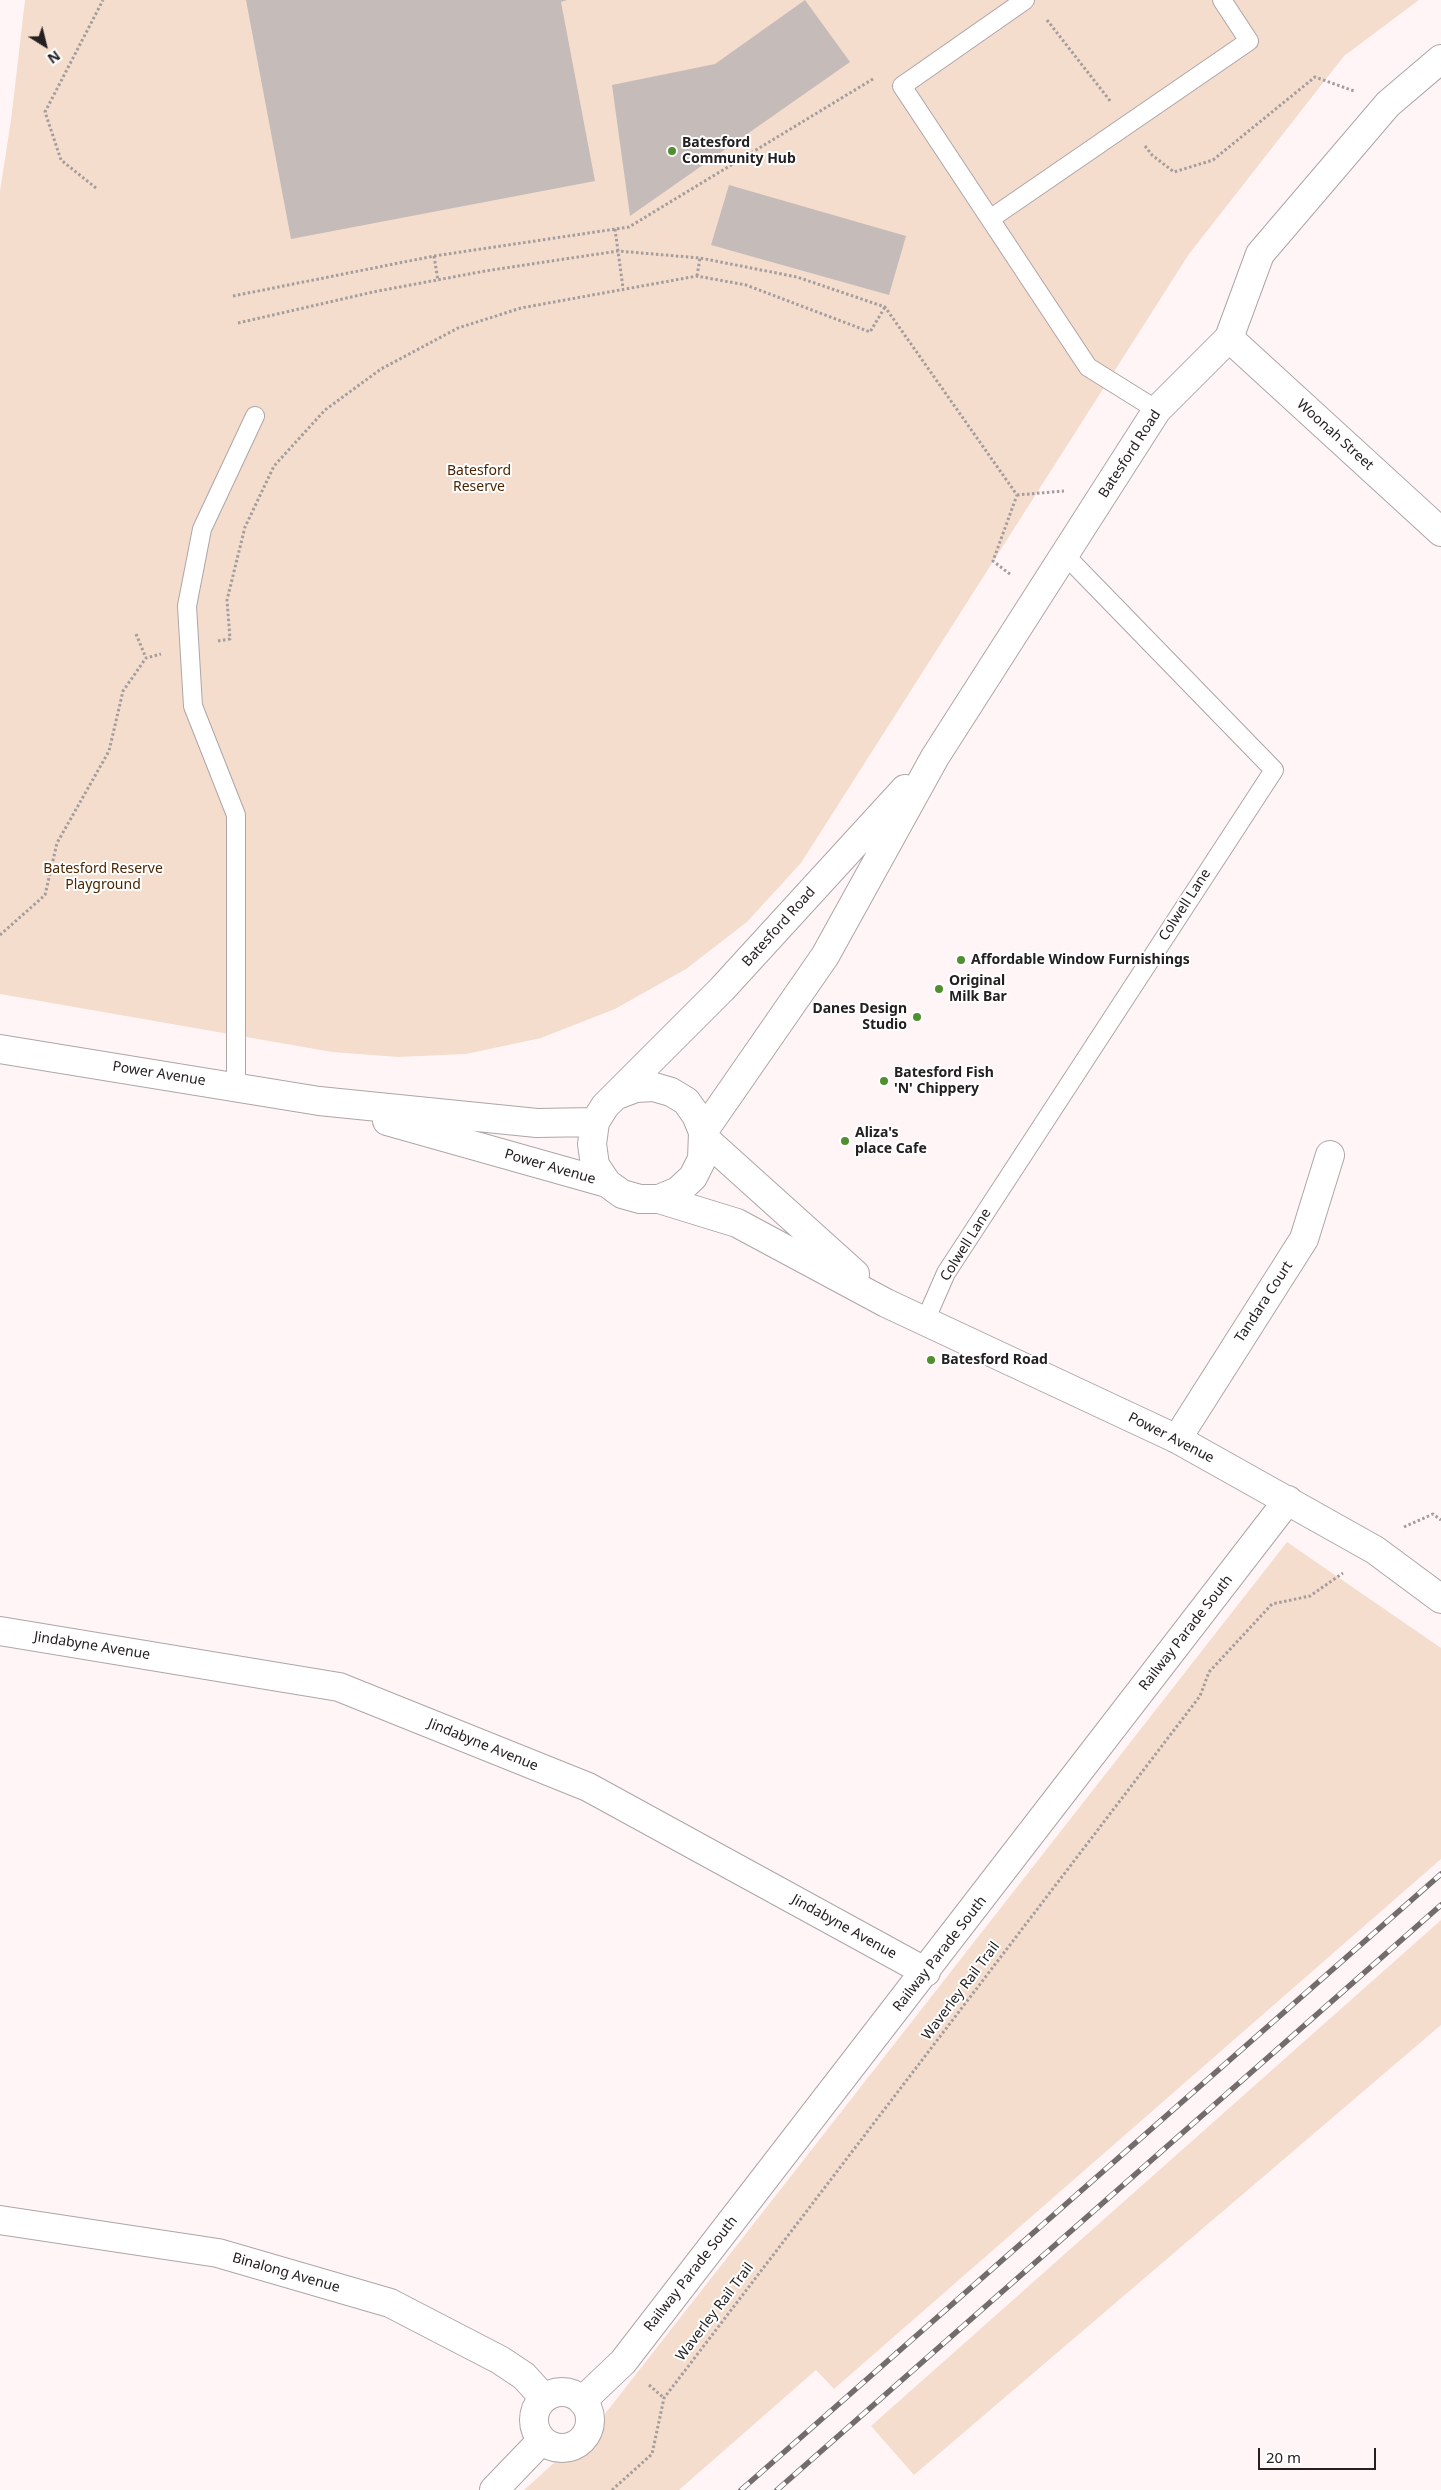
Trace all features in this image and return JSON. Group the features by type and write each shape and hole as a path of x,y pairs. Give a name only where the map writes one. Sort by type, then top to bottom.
{"street":[{"name":"Batesford Road","path":"703,1135 826,956 935,757 1157,410 1229,338 1260,254 1388,104 1441,59"},
{"name":"Woonah Street","path":"1229,338 1441,532"},
{"name":"Batesford Road","path":"620,1094 722,989 935,757"},
{"name":"Power Avenue","path":"0,1049 319,1101 537,1123 595,1122"},
{"path":"654,1087 671,1092 686,1101 696,1115 703,1135 702,1158 693,1177 678,1190 659,1199 640,1199 622,1194 607,1183 596,1165 592,1144 595,1122 605,1106 620,1094 636,1088 654,1087"},
{"name":"Power Avenue","path":"319,1101 607,1183"},
{"name":"Power Avenue","path":"703,1135 886,1303"},
{"name":"Tandara Court","path":"1177,1440 1304,1239 1330,1155"},
{"name":"Power Avenue","path":"659,1199 737,1222 886,1303 1177,1440 1375,1550 1441,1599"},
{"name":"Railway Parade South","path":"582,2401 624,2362 1288,1500"},
{"name":"Jindabyne Avenue","path":"0,1631 339,1687 588,1787 926,1972"},
{"name":"Binalong Avenue","path":"0,2220 218,2253 390,2303 500,2360 524,2376 544,2398"},
{"path":"565,2392 582,2401 588,2411 590,2421 583,2438 575,2445 559,2448 542,2440 534,2425 534,2415 537,2406 544,2398 565,2392"},
{"path":"494,2490 542,2440"}],"lane":[{"path":"1025,0 902,86 1088,367 1157,410"},
{"path":"990,219 1249,41 1222,0"},
{"path":"236,1086 236,815 193,706 187,606 202,529 254,416"},
{"name":"Colwell Lane","path":"925,1321 946,1273 1274,770 1065,555"}],"path":[{"path":"96,188 61,160 45,112 103,0"},
{"path":"233,296 434,256 629,226 844,98"},
{"path":"615,229 623,288"},
{"path":"238,323 373,292 485,271 618,251 700,258 797,277 885,307 1017,496 993,561 1038,596"},
{"path":"434,256 438,281"},
{"path":"697,276 700,258"},
{"path":"0,935 45,895 57,843 109,751 123,691 146,658 230,638 227,600 245,527 274,466 324,410 380,369 458,328 521,308 697,276 746,285 870,332 885,307"},
{"path":"136,634 146,658"},
{"name":"Waverley Rail Trail","path":"612,2490 652,2454 664,2398 1200,1696 1209,1672 1272,1604 1310,1596 1375,1550"}],"green space":[{"name":"Batesford Reserve","path":"25,0 1419,0 1344,56 1189,254 801,863 747,922 686,969 615,1009 541,1038 466,1054 398,1057 332,1052 0,994 0,191 11,120"},
{"path":"1287,1542 1441,1648 1441,1859 834,2389 816,2370 679,2490 524,2490 597,2424"},
{"path":"1441,1920 1441,2025 914,2475 871,2426"}],"building":[{"path":"246,0 567,0 561,2 595,181 291,239"},
{"name":"Batesford Community Hub","path":"805,0 850,62 630,216 612,85 715,64"},
{"path":"729,185 906,236 889,295 711,245"}],"railway":[{"path":"741,2490 1441,1874"},
{"path":"777,2490 1441,1905"}],"place":[{"name":"Batesford Community Hub","path":"672,151"},
{"name":"Affordable Window Furnishings","path":"961,960"},
{"name":"Original Milk Bar","path":"939,989"},
{"name":"Danes Design Studio","path":"917,1017"},
{"name":"Batesford Fish 'N' Chippery","path":"884,1081"},
{"name":"Aliza's place Cafe","path":"845,1141"},
{"name":"Batesford Road","path":"931,1360"}],"park label":[{"name":"Batesford Reserve Playground","path":"103,878"}]}
